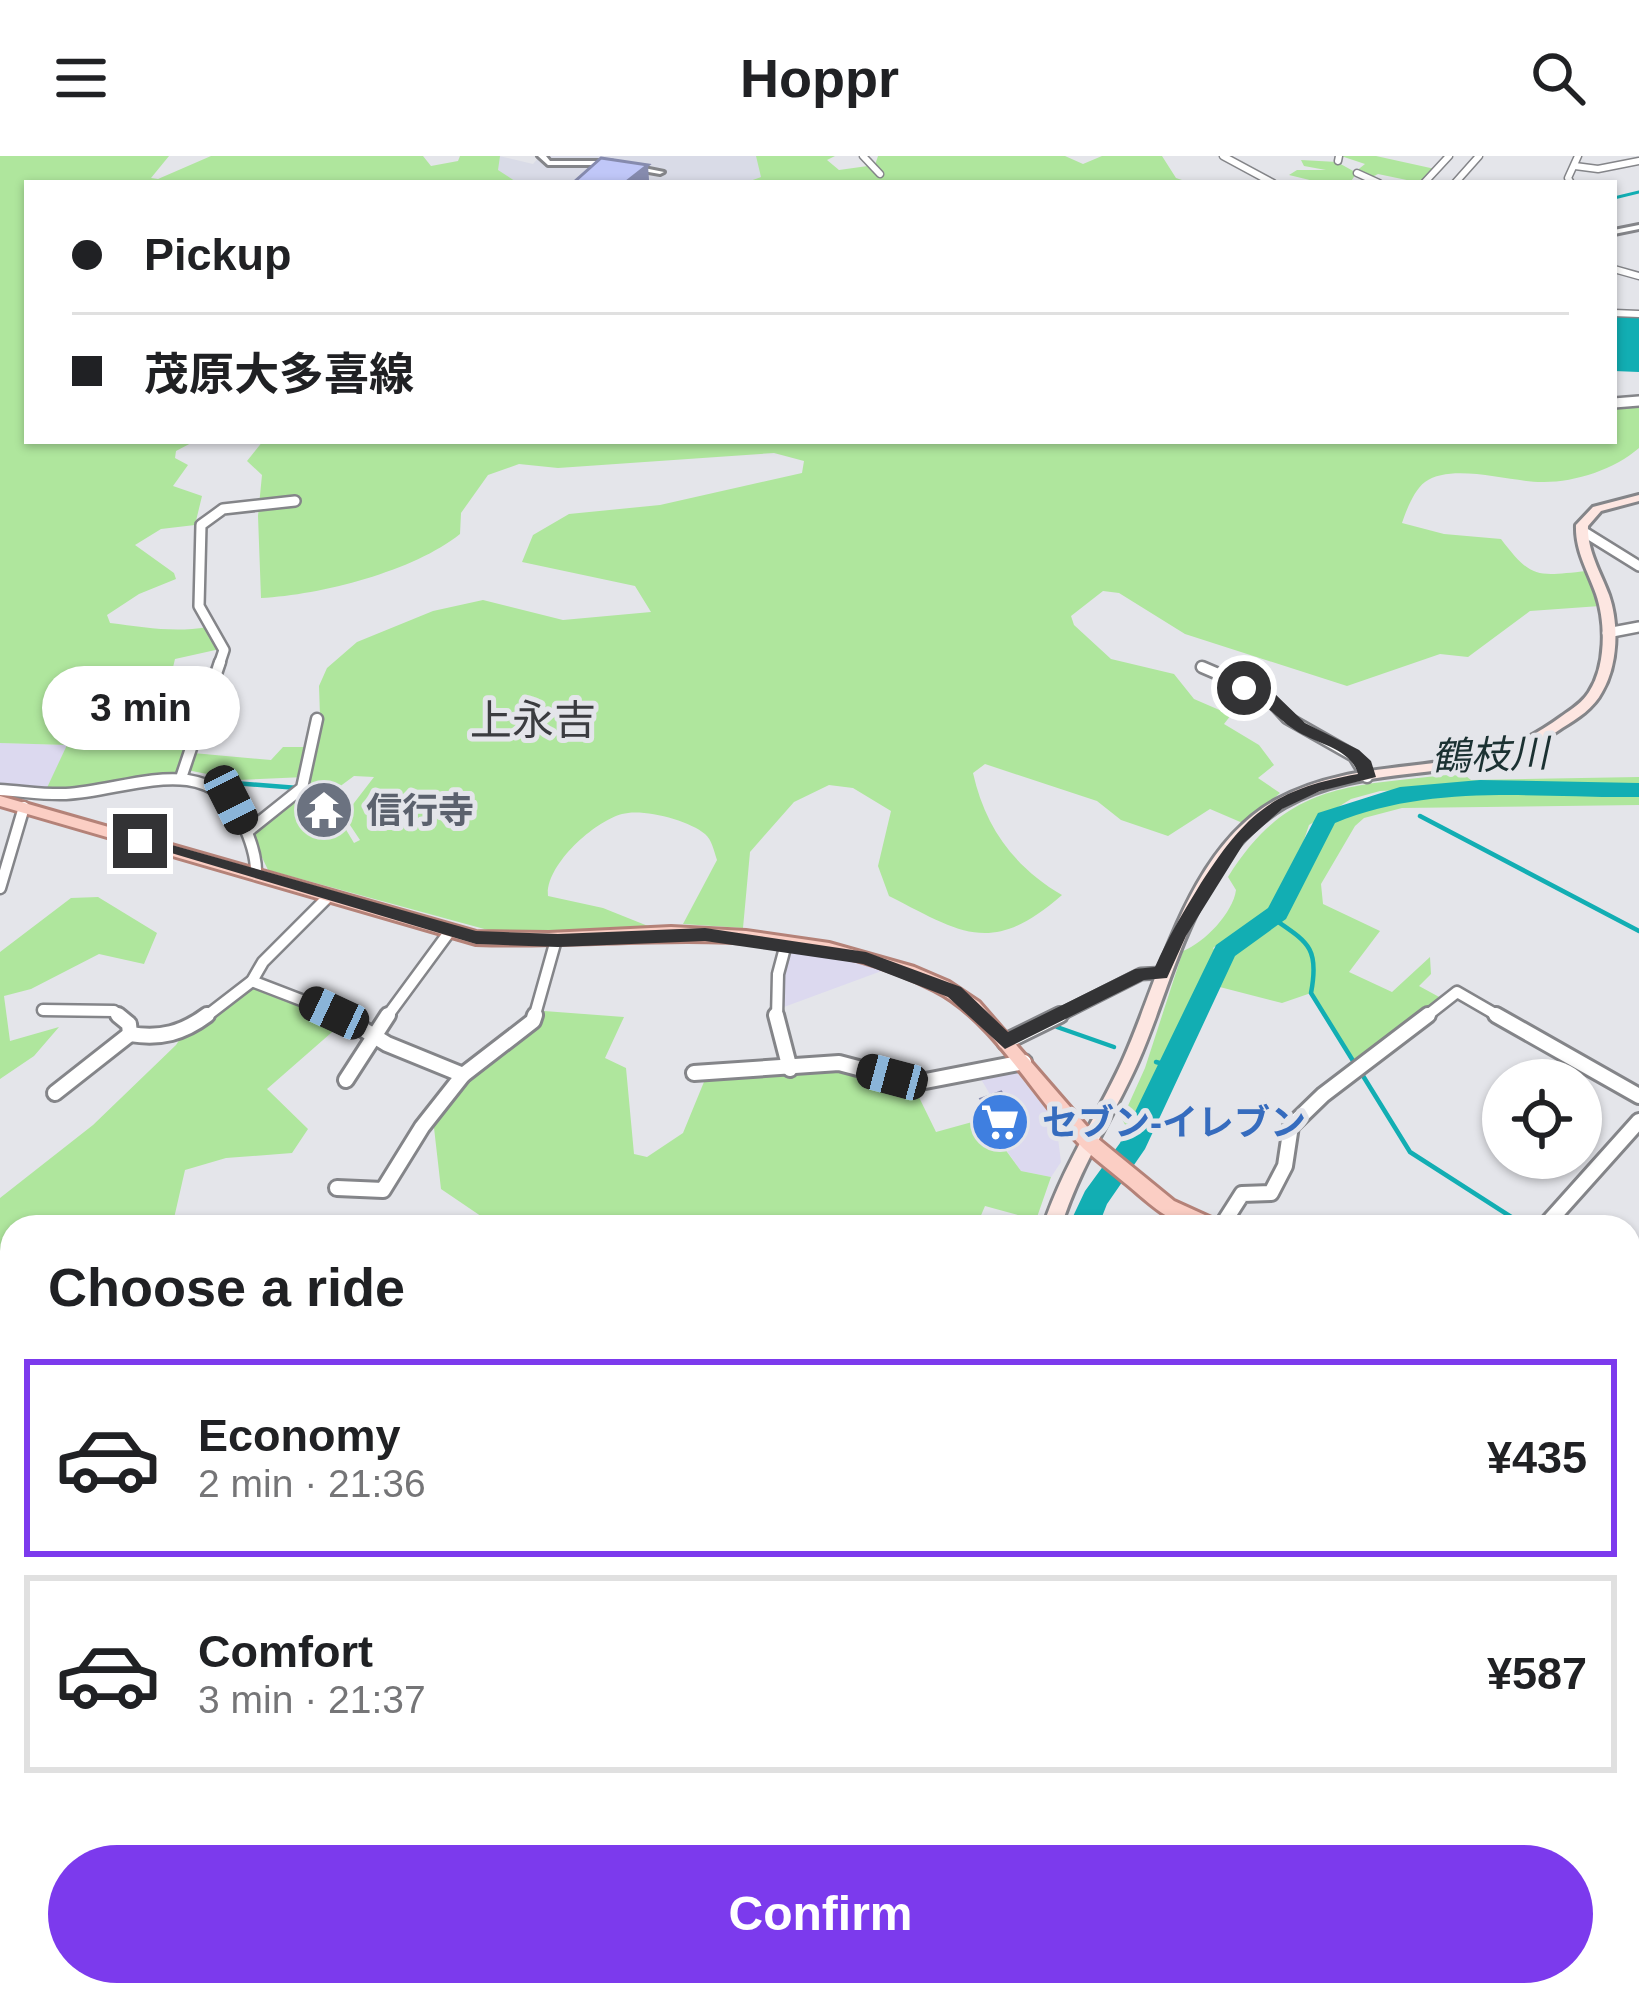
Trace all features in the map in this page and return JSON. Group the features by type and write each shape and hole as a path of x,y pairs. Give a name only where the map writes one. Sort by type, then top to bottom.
{"main road":[{"path":"1055,1215 1059,1201 1096,1148 1177,936 1238,839 1276,806 1316,787 1500,758 1542,739 1595,693 1604,668 1607,607 1581,530 1597,509 1639,498"},
{"path":"0,801 476,938 556,940 676,933 866,958 937,983 973,1006 1096,1148 1167,1205 1187,1215"}],"street":[{"path":"542,156 548,163 609,163 660,172"},
{"path":"862,156 880,174"},
{"path":"1223,156 1268,180"},
{"path":"1427,180 1449,156"},
{"path":"1458,180 1479,156"},
{"path":"1569,180 1578,156"},
{"path":"1618,156 1636,163"},
{"path":"1575,166 1598,170 1636,163"},
{"path":"1358,173 1372,180"},
{"path":"1255,180 1264,178"},
{"path":"181,778 224,650 197,595 201,525 223,509 295,501"},
{"path":"1581,530 1639,566"},
{"path":"1607,633 1639,627"},
{"path":"1202,668 1218,679 1271,698 1299,726 1363,761 1367,777"},
{"path":"247,832 302,788 316,719"},
{"path":"0,790 65,794 181,778 226,791 247,832 257,862 256,875"},
{"path":"0,888 23,808"},
{"path":"55,1094 130,1034 152,1038 187,1030 252,981 263,962 329,896"},
{"path":"346,1079 397,1000 450,931"},
{"path":"337,1188 383,1190 422,1127 463,1075 533,1022 556,940"},
{"path":"786,944 779,962 778,1048 790,1069"},
{"path":"1005,1042 1141,974 1161,973"},
{"path":"252,981 349,1018 376,1036 463,1075"},
{"path":"1229,1215 1243,1194 1271,1192 1285,1166 1291,1126 1323,1095 1457,992 1639,1096"},
{"path":"43,1010 113,1011 129,1024 130,1034"},
{"path":"694,1073 839,1063 915,1083 1024,1062"},
{"path":"1555,1215 1639,1121"}],"shaded area":[{"path":"499,156 533,164 540,156 756,156 763,169 761,177 752,180 513,180 497,170"},
{"path":"0,743 68,745 45,792 0,788"},
{"path":"789,950 866,961 887,969 784,1007 782,967"},
{"path":"1014,1069 1056,1122 1061,1162 1051,1177 1021,1171 978,1110 995,1103 978,1074"}],"green space":[{"path":"0,156 169,156 151,178 158,179 211,156 423,156 431,166 458,161 460,156 500,156 498,170 513,180 24,180 24,444 189,444 176,451 175,458 188,465 173,486 202,496 195,525 161,529 135,545 176,579 139,594 107,615 110,623 146,628 207,627 220,649 175,659 170,680 210,685 180,771 171,777 45,792 67,745 0,743"},
{"path":"756,156 835,156 827,160 839,170 875,165 878,156 1065,156 1083,164 1102,156 1162,156 1182,180 752,180 761,177"},
{"path":"1341,156 1376,156 1435,169 1424,180 1378,174 1370,178 1357,172 1352,180 1289,175 1297,170 1326,170 1304,166 1301,160 1337,162 1355,172 1365,164"},
{"path":"1639,403 1639,448 1594,473 1556,481 1451,474 1437,476 1417,490 1402,523 1444,534 1501,539 1520,562 1537,572 1587,571 1600,606 1530,611 1468,657 1440,654 1347,686 1185,634 1119,593 1103,591 1071,616 1074,625 1111,659 1174,674 1194,699 1231,715 1224,724 1259,745 1274,765 1258,778 1280,793 1245,824 1210,809 1168,836 1121,820 1097,801 985,764 973,773 994,828 1030,872 1062,895 1016,926 977,933 889,896 878,866 891,811 853,788 829,785 794,802 750,852 743,928 683,924 717,860 705,834 653,814 622,814 585,836 562,859 548,896 603,908 648,926 542,933 488,930 268,870 250,832 304,789 320,716 319,686 327,668 357,642 433,611 483,600 563,620 651,612 635,586 522,562 533,535 569,514 660,505 802,473 804,461 774,453 558,468 519,464 488,475 461,513 460,534 418,559 338,586 261,598 258,516 262,475 247,461 261,444 1617,444 1617,404","holes":["354,776 374,777 344,816 360,840 354,843 342,823 308,810"]},
{"path":"283,747 307,747 305,777 237,780 187,770 193,753 271,760"},
{"path":"1462,773 1471,780 1639,777 1639,787 1569,789 1554,783 1380,791 1351,799 1309,825 1295,867 1275,904 1213,948 1217,954 1166,1064 1156,1061 1165,1067 1131,1136 1122,1119 1145,1068 1183,951 1208,934 1229,908 1236,890 1228,877 1252,844 1276,821 1329,793"},
{"path":"1639,792 1639,805 1402,808 1364,818 1355,826 1321,884 1323,904 1380,931 1349,972 1392,992 1430,957 1431,974 1419,986 1441,998 1355,1064 1311,993 1282,1003 1212,985 1229,952 1292,899 1329,820 1343,811 1423,795"},
{"path":"98,897 157,933 144,964 99,954 31,989 4,996 10,1041 59,1027 34,1056 0,1079 0,952 71,898"},
{"path":"247,982 347,1019 267,1089 308,1129 292,1153 226,1158 185,1170 175,1215 0,1215 0,1198 93,1125 176,1045 190,1024"},
{"path":"544,1011 624,1017 605,1058 626,1068 634,1154 647,1157 683,1133 706,1077 839,1067 913,1085 936,1132 983,1119 1021,1171 1051,1177 1038,1215 985,1206 981,1215 479,1215 441,1189 433,1119 478,1064 539,1021"}],"water":[{"path":"1617,316 1639,317 1639,372 1617,371"}],"building":[{"path":"601,158 648,165 629,180 576,180"},
{"path":"1001,1092 1021,1122 1002,1129 981,1099"}],"waterway":[{"path":"1617,197 1639,192"},
{"path":"208,781 298,788"},
{"name":"鶴枝川","path":"1088,1215 1131,1149 1225,951 1277,913 1326,818 1362,803 1439,789 1639,790"},
{"path":"1420,816 1639,931"},
{"path":"1271,917 1308,947 1314,965 1311,993 1355,1064"},
{"path":"1057,1027 1114,1047"},
{"path":"1156,1062 1171,1066"},
{"path":"1360,1071 1410,1152 1508,1215"}],"place":[{"name":"信行寺","path":"324,810"},
{"name":"セブン-イレブン","path":"1000,1122"}],"district":[{"name":"上永吉","path":"533,720"}],"route":[{"path":"140,841 476,938 705,934 866,958 955,992 1005,1042 1141,974 1161,973 1177,936 1238,839 1276,806 1316,787 1367,777 1363,761 1353,753 1299,726 1271,698 1244,688"}]}
